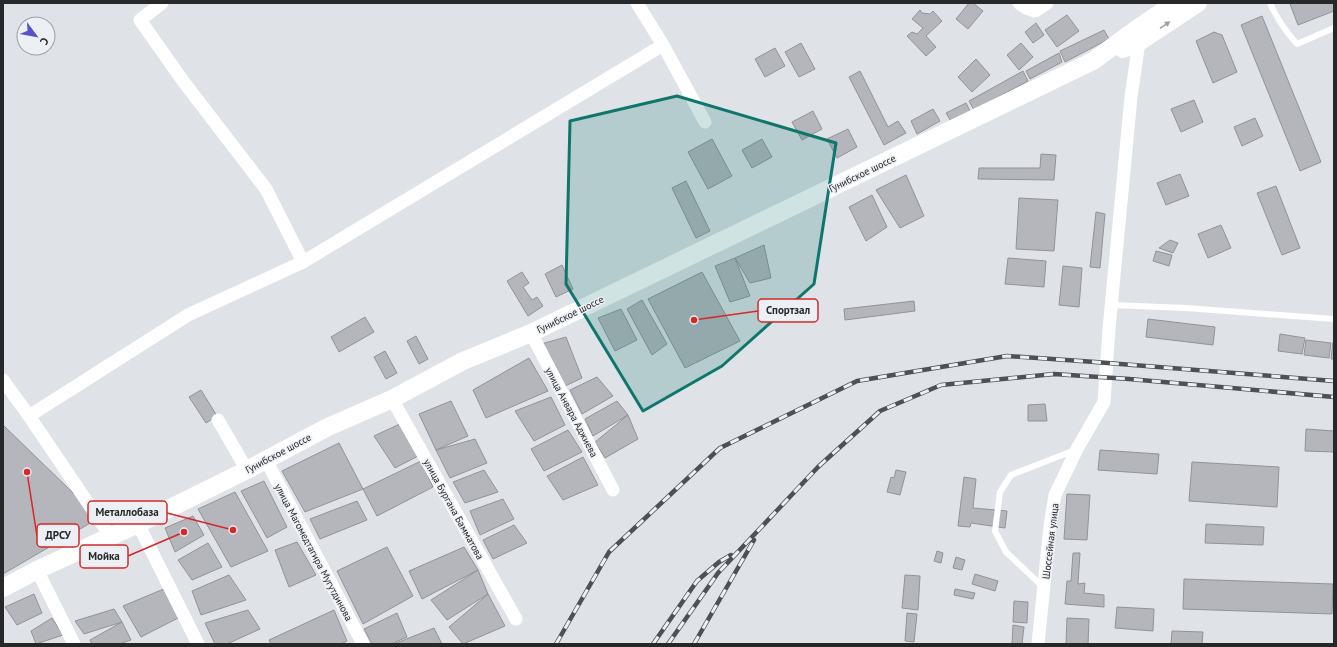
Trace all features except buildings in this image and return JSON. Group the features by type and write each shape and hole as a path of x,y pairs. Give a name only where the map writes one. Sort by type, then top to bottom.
{"main road":[{"path":"1136,37 1175,3"},
{"path":"1136,37 1198,3"},
{"name":"Гунибское шоссе","path":"3,588 37,570 138,524 247,470 328,427 392,399 463,361 531,333 1093,61 1136,37"}],"street":[{"path":"162,3 140,20 183,81 266,190 303,262"},
{"path":"637,3 663,45 705,122"},
{"path":"1019,3 1026,8 1035,10 1046,3"},
{"path":"1112,305 1136,37"},
{"path":"29,416 188,315 303,262 663,45"},
{"name":"Шоссейная улица","path":"1038,644 1050,526 1055,495 1077,449 1104,402 1112,305"},
{"name":"улица Анвара Аджиева","path":"531,333 613,490"},
{"path":"3,380 111,537"},
{"name":"улица Бургана Бамматова","path":"392,399 516,618"},
{"path":"218,420 247,470"},
{"name":"улица Магомедтагира Мугутдинова","path":"266,460 363,644"},
{"path":"138,524 198,644"},
{"path":"37,570 74,644"}],"lane":[{"path":"1270,3 1274,14 1287,34 1297,44 1334,28"},
{"path":"1112,305 1186,308 1334,319"},
{"path":"1044,588 1006,552 995,531 1000,492 1012,475 1077,449"}],"highlighted area":[{"path":"677,96 836,143 814,284 722,366 643,411 566,284 570,121"}],"railway":[{"path":"556,644 609,552 720,448 857,381 1007,356 1334,381"},
{"path":"668,644 718,573 818,467 880,411 941,385 1054,374 1334,397"},
{"path":"694,644 754,540"},
{"path":"653,644 697,581 719,562 731,555"}],"place":[{"name":"Спортзал","path":"694,320"},
{"name":"ДРСУ","path":"27,472"},
{"name":"Металлобаза","path":"233,530"},
{"name":"Мойка","path":"184,532"}]}
